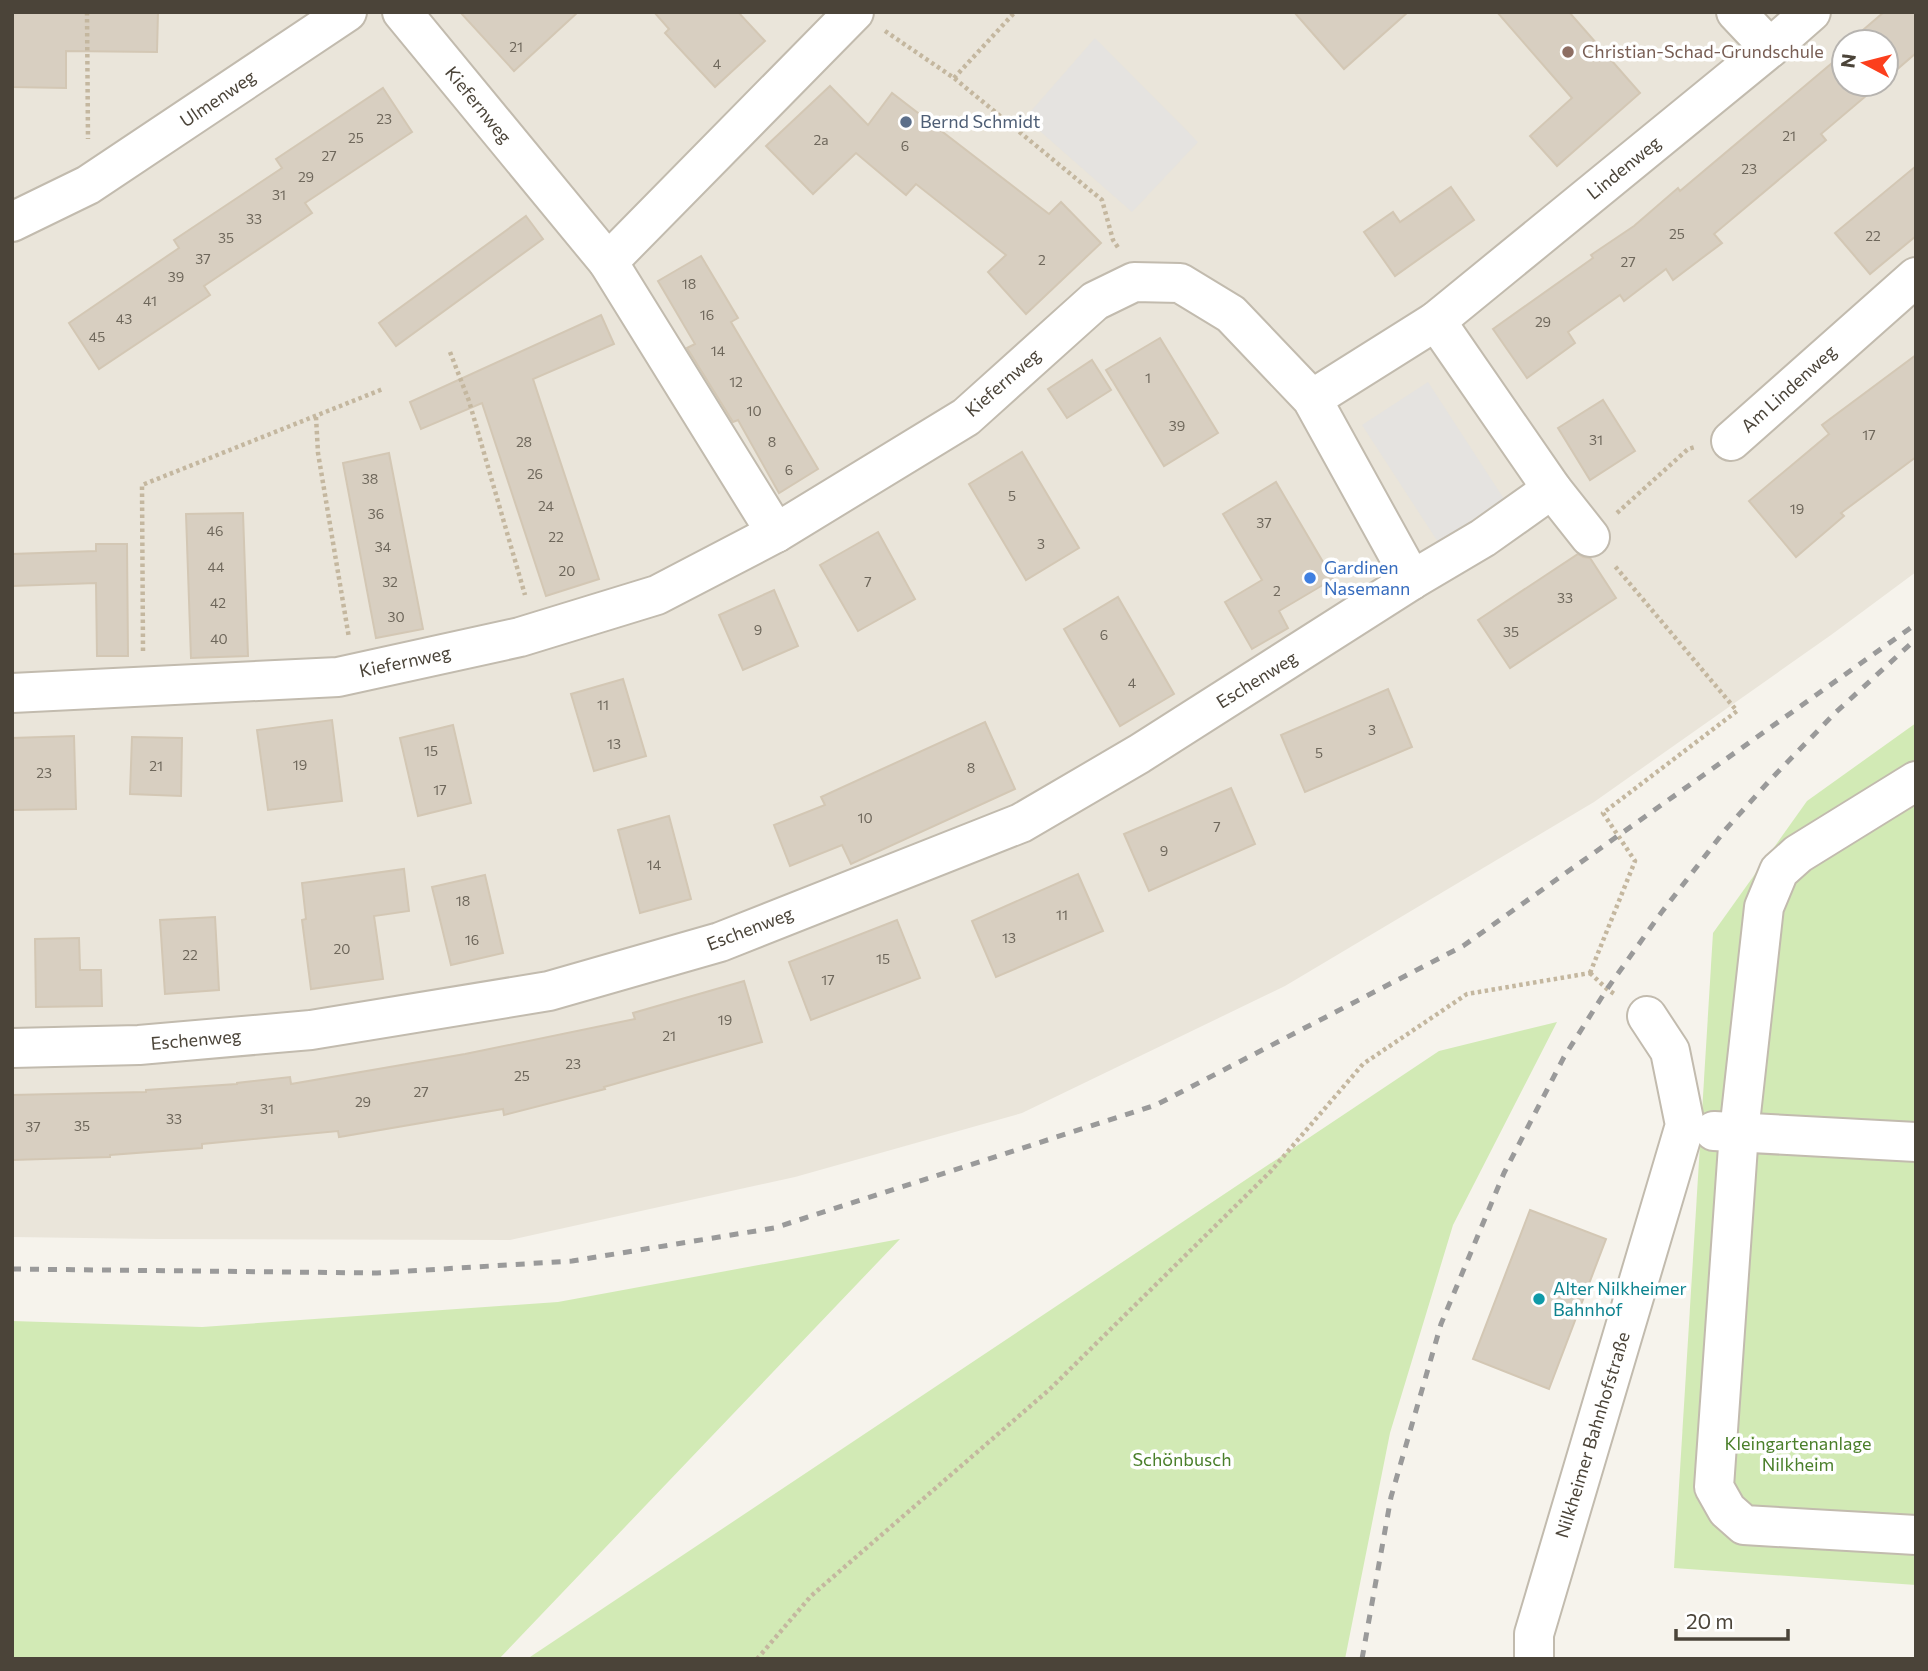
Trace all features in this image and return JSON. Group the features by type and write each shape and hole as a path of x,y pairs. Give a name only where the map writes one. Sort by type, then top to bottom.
{"street":[{"name":"Kiefernweg","path":"402,12 608,262 776,533"},
{"path":"1736,12 1770,48"},
{"name":"Lindenweg","path":"1312,399 1436,321 1811,12"},
{"name":"Ulmenweg","path":"12,222 88,185 339,14"},
{"path":"608,262 866,20"},
{"name":"Am Lindenweg","path":"1731,441 1916,277"},
{"name":"Kiefernweg","path":"12,694 338,677 536,632 657,595 776,533 966,416 1095,301 1134,282 1180,283 1231,314 1312,399"},
{"path":"1436,321 1552,489 1590,537"},
{"path":"1312,399 1412,580 1483,538 1552,489"},
{"name":"Eschenweg","path":"12,1048 139,1045 311,1030 549,992 720,942 1021,823 1151,747 1412,580"},
{"path":"1916,781 1798,854 1779,871 1764,907 1739,1132 1714,1487 1727,1510 1744,1525 1916,1535"},
{"name":"Nilkheimer Bahnhofstraße","path":"1534,1659 1534,1634 1685,1125 1670,1051 1647,1016"},
{"path":"1685,1125 1701,1130 1916,1142"}],"path":[{"path":"86,12 88,185"},
{"path":"954,78 1015,12"},
{"path":"866,20 954,78 1101,201 1113,240 1134,282"},
{"path":"450,352 469,401 536,632"},
{"path":"143,687 142,485 383,389"},
{"path":"316,417 318,453 354,673"},
{"name":"Am Lindenweg","path":"1590,537 1688,449 1731,441"},
{"path":"757,1659 811,1596 1050,1389 1271,1171 1363,1064 1467,994 1590,973 1635,861 1604,813 1737,710 1590,537"}],"shaded area":[{"path":"12,12 1916,12 1916,572 1594,802 1285,986 1022,1113 795,1177 510,1240 12,1237"},
{"path":"1095,38 1198,142 1132,212 1025,118"},
{"path":"1428,382 1504,499 1438,542 1362,425"}],"green space":[{"name":"Kleingartenanlage Nilkheim","path":"1916,723 1916,1585 1674,1568 1713,933 1807,801"},
{"name":"Schönbusch","path":"1557,1022 1453,1225 1390,1433 1345,1659 527,1659 1439,1051"},
{"path":"900,1239 499,1659 12,1659 12,1321 202,1327 558,1302"}],"building":[{"path":"12,12 158,12 157,52 66,51 66,88 12,87"},
{"path":"460,12 578,12 514,71"},
{"path":"654,12 738,12 765,41 715,87 665,33 669,29"},
{"path":"1294,12 1408,12 1344,69"},
{"name":"Christian-Schad-Grundschule","path":"1497,12 1569,12 1640,93 1557,166 1530,136 1572,98"},
{"path":"1884,12 1916,12 1916,53 1900,67 1900,28 1865,28"},
{"path":"1830,65 1830,98 1863,98 1821,134 1826,140 1714,234 1722,243 1673,280 1666,269 1624,301 1620,295 1568,332 1575,343 1527,378 1493,329 1593,258 1591,255 1634,226 1678,188 1680,191"},
{"path":"830,86 868,125 892,93 1049,214 1061,202 1101,243 1026,314 988,272 1006,255 916,184 906,195 856,153 813,194 766,146"},
{"path":"383,88 412,132 305,203 312,213 204,286 210,295 99,369 69,323 179,248 174,240 282,168 276,159"},
{"path":"1916,166 1916,236 1870,274 1835,233"},
{"path":"1451,187 1474,220 1395,276 1364,232 1393,212 1400,222"},
{"path":"526,216 543,239 396,346 379,323"},
{"path":"701,256 738,318 731,322 818,469 779,493 738,420 733,422 687,348 695,344 658,281"},
{"path":"601,315 614,344 533,379 599,579 546,596 482,403 421,429 410,402"},
{"path":"1160,338 1218,433 1164,466 1106,370"},
{"path":"1916,355 1916,457 1841,513 1844,516 1796,557 1749,501 1829,434 1822,425"},
{"path":"1092,360 1111,390 1067,418 1048,389"},
{"path":"1603,400 1635,451 1590,480 1558,428"},
{"path":"1022,452 1079,548 1026,580 969,484"},
{"path":"389,453 423,629 376,638 343,463"},
{"path":"1276,482 1333,579 1279,611 1288,628 1252,649 1225,602 1262,580 1223,514"},
{"path":"243,513 248,656 191,658 186,514"},
{"path":"878,532 915,599 858,631 820,565"},
{"path":"96,544 127,544 128,656 97,656 96,583 12,586 12,554 96,551"},
{"path":"1578,554 1590,558 1616,598 1510,668 1478,620"},
{"path":"774,590 798,646 743,670 719,615"},
{"path":"1118,597 1174,694 1120,726 1064,629"},
{"path":"623,679 646,756 594,771 571,694"},
{"path":"1388,689 1412,747 1305,792 1281,735"},
{"path":"332,720 342,801 268,810 257,730"},
{"path":"985,722 1015,789 851,864 842,845 790,866 774,825 825,805 821,797"},
{"path":"453,725 471,803 418,816 400,738"},
{"path":"74,736 76,809 12,810 12,738"},
{"path":"132,737 182,738 181,796 130,794"},
{"path":"1231,788 1255,844 1149,891 1124,834"},
{"path":"669,816 691,899 640,913 618,830"},
{"path":"404,869 409,911 374,916 383,979 311,989 302,920 306,919 302,883"},
{"path":"1078,874 1103,931 996,977 972,921"},
{"path":"485,875 503,953 451,965 432,887"},
{"path":"215,917 219,990 165,994 160,920"},
{"path":"897,920 920,978 811,1020 789,962"},
{"path":"79,938 80,970 101,970 102,1006 36,1007 35,939"},
{"path":"744,981 762,1042 604,1087 605,1089 504,1115 503,1109 339,1137 338,1131 202,1144 202,1148 110,1157 12,1160 12,1095 146,1092 290,1077 291,1084 465,1054 635,1019 633,1013"},
{"name":"Alter Nilkheimer Bahnhof","path":"1530,1210 1606,1239 1549,1389 1473,1359"}],"railway":[{"path":"12,1269 377,1273 572,1261 774,1228 1156,1105 1463,946 1916,624"},
{"path":"1362,1659 1391,1497 1441,1324 1504,1173 1564,1057 1607,989 1726,829 1835,713 1916,639"}],"place":[{"name":"Christian-Schad-Grundschule","path":"1568,52"},
{"name":"Bernd Schmidt","path":"906,122"},
{"name":"Gardinen Nasemann","path":"1310,578"},
{"name":"Alter Nilkheimer Bahnhof","path":"1539,1299"}]}
